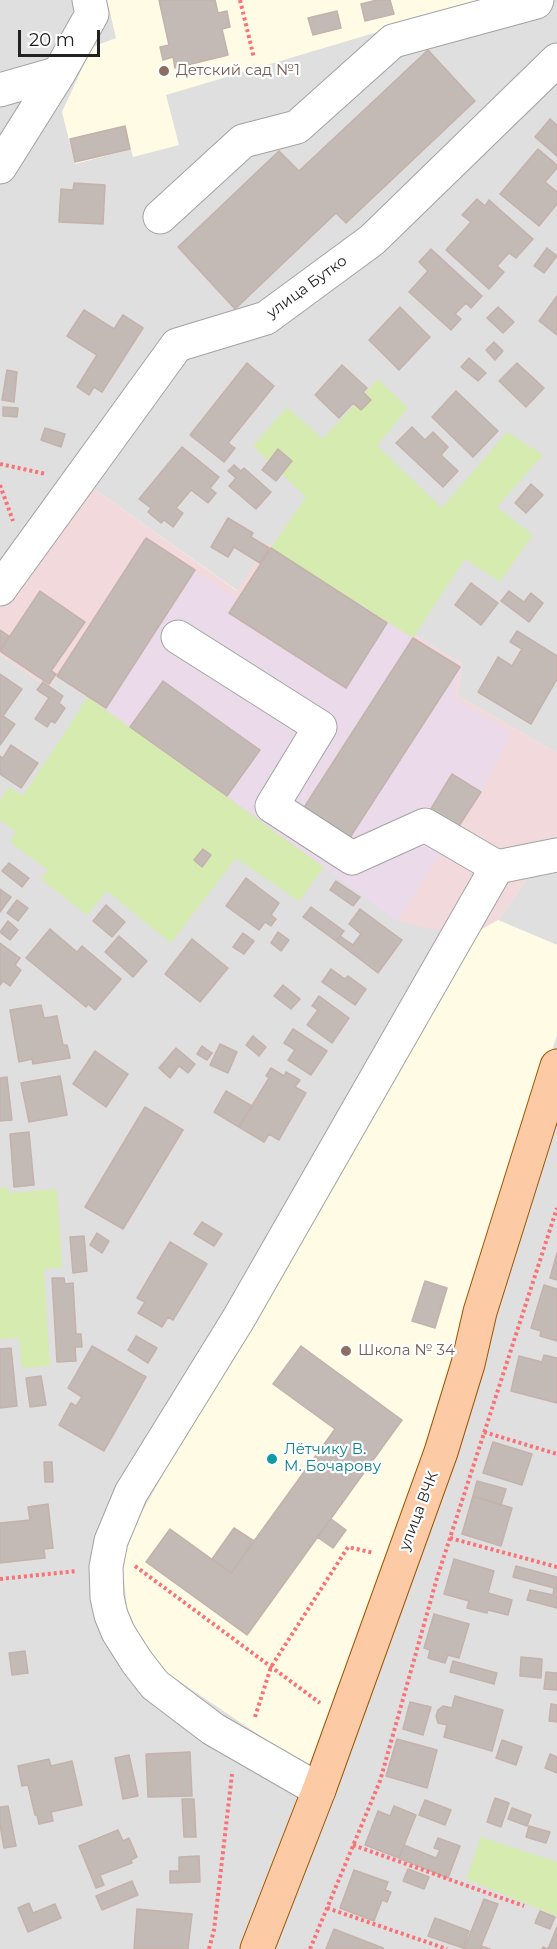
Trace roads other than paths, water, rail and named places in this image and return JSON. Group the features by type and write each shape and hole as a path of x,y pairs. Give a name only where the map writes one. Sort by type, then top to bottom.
{"main road":[{"name":"улица ВЧК","path":"257,1949 319,1790 441,1452 468,1364 480,1312 557,1066"}],"lane":[{"path":"0,167 59,73 92,14 89,0"},
{"path":"160,217 243,141 297,127 393,41 537,0"},
{"name":"улица Бутко","path":"0,590 14,553 77,482 177,345 266,318 372,240 557,60"},
{"path":"0,90 59,73"},
{"path":"178,637 320,727 272,806 352,858 425,825 497,867 557,855"},
{"path":"319,1790 213,1728 156,1685 137,1662 118,1632 107,1597 106,1567 111,1541 131,1493 239,1317 497,867"}],"place":[{"name":"Детский сад №1","path":"164,71"},
{"name":"Школа № 34","path":"346,1351"},
{"name":"Лётчику В. М. Бочарову","path":"272,1459"}]}
